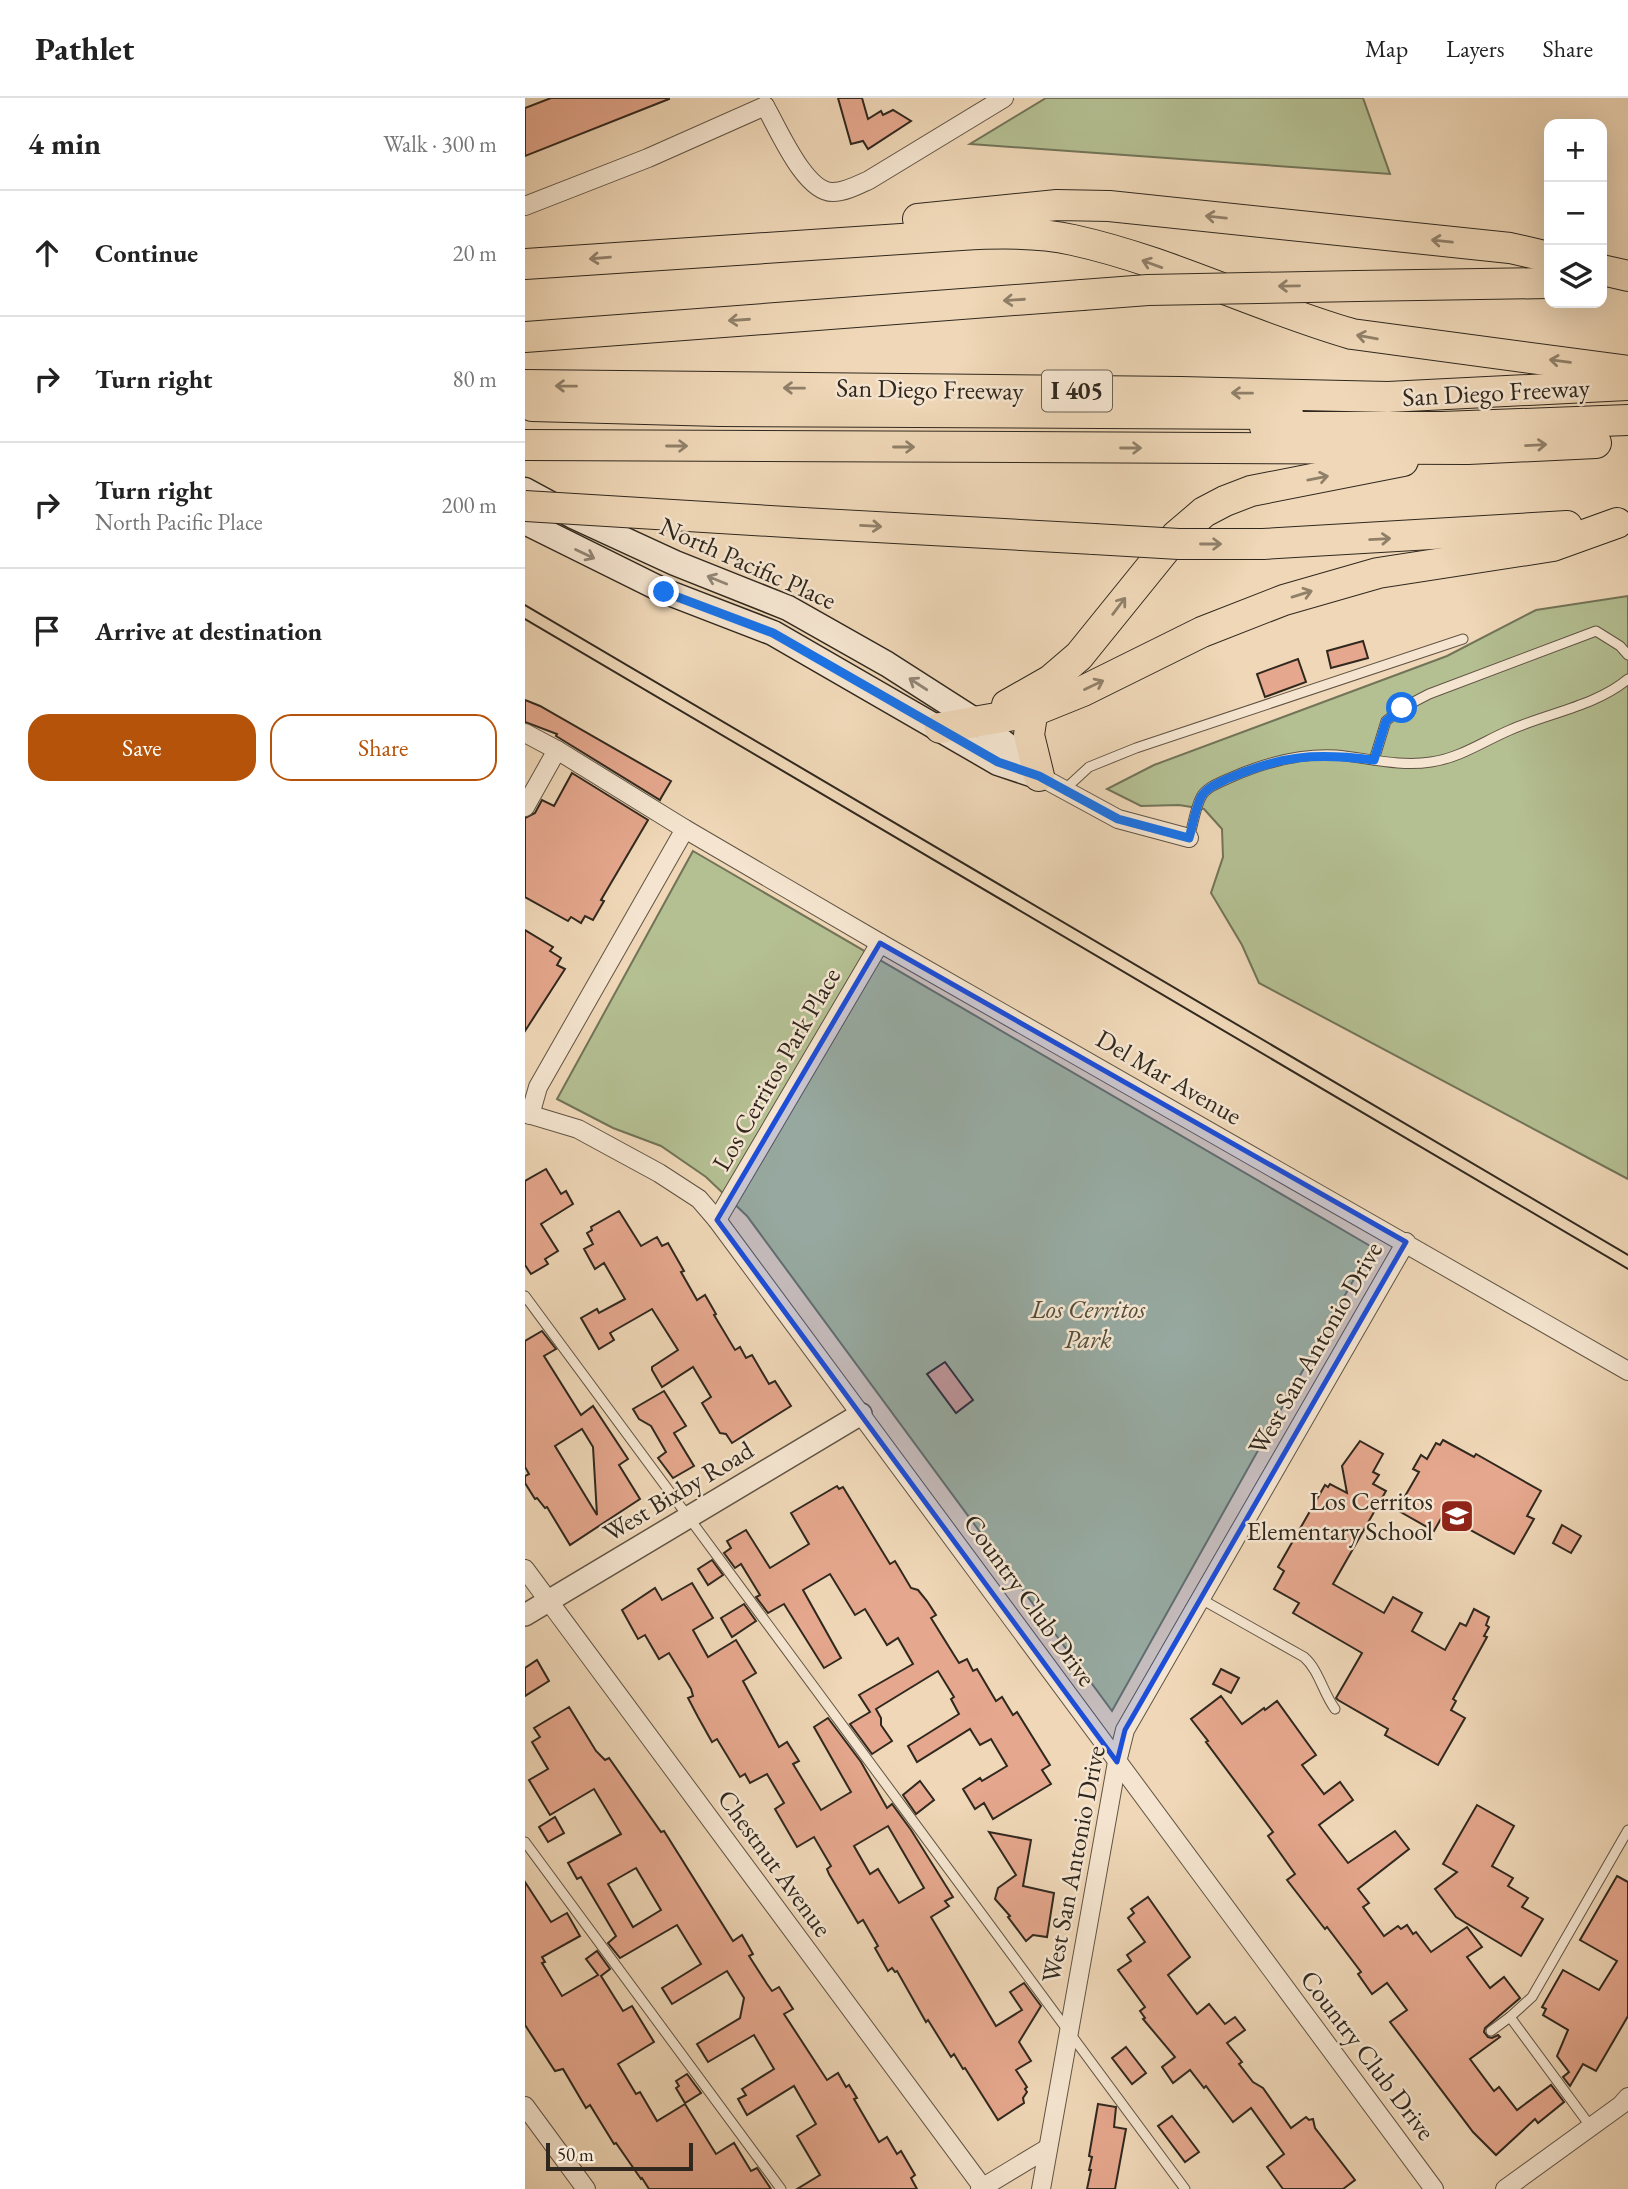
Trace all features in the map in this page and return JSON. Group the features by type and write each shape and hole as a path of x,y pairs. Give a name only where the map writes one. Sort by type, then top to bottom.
{"highway":[{"path":"668,253 981,211 1057,205 1109,206 1254,221 1510,248 1544,256"},
{"path":"525,264 982,234 1033,235 1070,239 1110,249 1316,324 1352,334 1628,371"},
{"path":"1607,271 1628,276"},
{"path":"1607,283 1628,282"},
{"path":"525,337 1147,290 1544,283"},
{"name":"San Diego Freeway","path":"528,404 1181,392 1388,397 1628,385"},
{"path":"528,404 720,411 1459,414 1628,404"},
{"path":"528,404 568,421 1329,428 1628,420"},
{"name":"San Diego Freeway","path":"525,445 1468,449 1628,440"},
{"path":"1052,783 1029,735 1034,700 1051,680 1079,656 1160,554 1203,512 1251,491 1468,449"},
{"path":"525,506 1179,544 1384,539 1623,522"},
{"path":"940,728 976,721 1034,700 1083,691 1202,632 1284,600 1378,573 1553,546 1623,522"}],"main road":[{"name":"North Pacific Place","path":"525,490 573,516 675,563 788,608 887,664 976,721 1052,783"},
{"name":"North Pacific Place","path":"525,522 664,592 773,633 998,762 1052,783"}],"street":[{"path":"525,206 648,158 768,102 805,176 818,189 832,192 851,188 869,180 1004,98"},
{"path":"525,733 685,829 538,1087 528,1114"},
{"path":"525,807 557,750"},
{"name":"North Pacific Place","path":"1052,783 1118,819 1189,838"},
{"name":"Del Mar Avenue","path":"685,829 1628,1371"},
{"name":"Los Cerritos Park Place","path":"717,1220 880,943"},
{"name":"Country Club Drive","path":"528,1114 578,1129 659,1174 699,1199 717,1220 1434,2189"},
{"name":"West San Antonio Drive","path":"1041,2189 1117,1762 1125,1730 1406,1242"},
{"name":"West Bixby Road","path":"525,1615 860,1414"},
{"name":"Chestnut Avenue","path":"525,1569 982,2189"},
{"path":"1505,2189 1628,2097"},
{"path":"525,2106 586,2189"},
{"path":"982,2189 1048,2148"}],"lane":[{"path":"1374,760 1386,721 1402,708 1429,694 1596,631 1620,646 1628,655"},
{"path":"1052,783 1136,748 1463,639"},
{"path":"1189,838 1201,795 1214,785 1242,772 1293,757 1333,755 1411,765 1451,758 1511,729 1609,692 1628,679"},
{"path":"525,1296 1185,2189"},
{"path":"1201,1599 1311,1662 1326,1697 1335,1709"},
{"path":"1491,2031 1532,1997 1628,1830"},
{"path":"525,1842 781,2189"},
{"path":"1510,2017 1591,2127"}],"highlighted area":[{"path":"880,943 1406,1242 1125,1730 1117,1762 717,1220"}],"green space":[{"path":"1046,98 1363,98 1390,174 970,144"},
{"path":"1628,596 1628,1179 1259,983 1242,945 1211,893 1223,857 1222,829 1204,809 1179,805 1141,806 1107,789 1154,765 1447,656 1536,610"},
{"name":"Los Cerritos Park","path":"693,851 1372,1247 1112,1711 747,1216 706,1177 661,1146 613,1128 557,1099"}],"building":[{"path":"551,98 669,99 525,156 525,108"},
{"path":"838,98 862,98 868,119 881,111 883,115 893,110 911,121 868,149 863,141 851,144"},
{"path":"1363,641 1368,658 1331,668 1327,651"},
{"path":"1298,659 1306,682 1265,697 1257,674"},
{"path":"525,700 671,781 660,800 556,736 557,734 525,722"},
{"path":"572,773 648,820 601,900 604,901 593,920 585,916 581,923 571,917 568,921 525,897 525,818 535,813 542,800 554,806"},
{"path":"525,930 553,947 550,951 561,958 557,965 565,969 525,1031"},
{"path":"546,1169 561,1194 566,1191 573,1204 541,1224 558,1251 545,1259 548,1264 531,1274 525,1265 525,1181"},
{"path":"619,1211 641,1246 657,1237 662,1246 668,1243 697,1300 705,1295 735,1350 740,1347 746,1358 752,1355 769,1384 775,1381 791,1406 732,1443 726,1434 720,1433 702,1403 711,1397 693,1367 662,1387 652,1367 678,1350 652,1309 610,1333 614,1340 599,1349 581,1318 597,1309 599,1313 625,1299 604,1263 595,1269 584,1249 593,1244 587,1233 592,1230 591,1227"},
{"path":"542,1331 556,1349 544,1356 581,1415 593,1406 628,1459 619,1465 640,1499 570,1545 547,1507 535,1499 525,1483 525,1476 529,1474 525,1467 525,1341","holes":["582,1429 593,1447 597,1515 555,1446"]},
{"path":"945,1362 973,1400 956,1413 927,1374"},
{"path":"664,1391 686,1426 674,1433 694,1466 673,1478 658,1458 666,1452 651,1426 639,1419 633,1409"},
{"path":"1443,1440 1474,1457 1476,1454 1541,1491 1527,1516 1534,1519 1514,1554 1443,1515 1434,1531 1397,1510 1419,1472 1413,1469 1421,1455 1427,1459 1436,1443 1440,1445"},
{"path":"1360,1441 1383,1454 1373,1472 1379,1475 1373,1484 1386,1491 1333,1584 1384,1613 1393,1597 1422,1613 1412,1631 1445,1650 1460,1623 1466,1626 1474,1609 1489,1617 1486,1625 1489,1627 1484,1636 1487,1637 1453,1699 1456,1701 1451,1710 1465,1718 1438,1765 1385,1735 1388,1729 1336,1698 1362,1653 1293,1613 1299,1603 1274,1589 1284,1571 1278,1567 1325,1485 1328,1487 1330,1484 1347,1493 1342,1466"},
{"path":"837,1486 839,1489 843,1487 890,1564 895,1561 911,1588 918,1590 927,1601 936,1615 931,1618 959,1663 967,1659 973,1671 977,1669 996,1701 1002,1697 1013,1715 1017,1712 1050,1765 1042,1770 1051,1784 993,1819 984,1803 975,1809 963,1789 1007,1766 991,1739 980,1745 970,1729 917,1762 908,1746 959,1714 951,1699 954,1697 938,1671 876,1709 881,1725 892,1741 872,1754 850,1724 870,1712 859,1695 913,1664 898,1638 887,1645 865,1609 855,1615 830,1574 803,1590 841,1658 824,1668 784,1604 768,1613 756,1597 760,1595 741,1564 735,1568 724,1553 731,1548 727,1541 746,1530 770,1568 809,1544 791,1513"},
{"path":"1562,1525 1581,1536 1571,1553 1553,1543"},
{"path":"712,1560 723,1575 708,1585 698,1569"},
{"path":"692,1583 713,1618 693,1630 708,1657 736,1640 756,1673 743,1681 779,1747 787,1742 799,1761 793,1764 821,1810 851,1792 814,1727 828,1718 861,1762 887,1808 892,1804 911,1830 953,1897 945,1901 949,1906 931,1917 996,2026 1022,2010 1010,1992 1024,1983 1041,2006 1019,2042 1031,2061 1016,2070 1027,2087 1024,2103 998,2120 965,2068 963,2069 954,2054 951,2057 928,2020 926,2022 897,1971 892,1968 888,1971 863,1920 858,1923 829,1874 827,1869 831,1866 814,1837 797,1847 775,1809 784,1803 767,1774 750,1783 745,1774 740,1777 717,1739 712,1742 688,1698 693,1696 691,1689 669,1653 659,1659 645,1635 638,1639 622,1610 655,1588 662,1600","holes":["888,1826 924,1888 899,1903 878,1869 870,1874 854,1846"]},
{"path":"744,1604 756,1621 732,1637 721,1618"},
{"path":"537,1660 549,1681 525,1696 525,1668"},
{"path":"1221,1669 1239,1678 1231,1693 1213,1684"},
{"path":"1221,1696 1242,1724 1277,1701 1316,1755 1302,1765 1324,1794 1340,1782 1353,1800 1319,1825 1348,1863 1395,1831 1409,1849 1358,1889 1369,1903 1363,1907 1384,1936 1398,1926 1401,1929 1407,1925 1431,1952 1467,1927 1482,1947 1467,1957 1490,1988 1504,1977 1520,1998 1485,2028 1484,2032 1488,2037 1500,2037 1470,2059 1494,2091 1499,2087 1517,2110 1551,2085 1564,2102 1538,2123 1535,2119 1496,2155 1473,2132 1390,2022 1407,2010 1387,1983 1372,1994 1358,1974 1361,1972 1287,1880 1295,1874 1268,1836 1273,1832 1191,1719"},
{"path":"569,1707 596,1751 605,1760 609,1758 661,1832 664,1831 733,1941 742,1935 753,1954 749,1956 767,1984 772,1991 779,1987 793,2009 784,2014 827,2080 838,2073 846,2087 849,2085 857,2098 854,2099 879,2142 887,2137 897,2154 901,2151 915,2175 911,2178 917,2189 797,2189 820,2175 797,2136 816,2124 794,2086 747,2115 738,2099 746,2095 742,2089 774,2069 754,2035 708,2062 697,2044 740,2018 744,1998 727,1971 672,2004 662,1988 701,1964 677,1925 620,1958 608,1943 616,1936 581,1877 577,1879 568,1863 621,1834 594,1789 550,1815 529,1780 548,1769 532,1742 540,1737 534,1728","holes":["636,1868 661,1910 633,1927 608,1884"]},
{"path":"920,1781 934,1800 916,1814 903,1795"},
{"path":"1477,1805 1514,1826 1492,1866 1513,1878 1508,1886 1528,1898 1522,1907 1543,1919 1521,1956 1456,1917 1435,1889 1457,1872 1443,1864"},
{"path":"555,1817 564,1833 548,1842 539,1827"},
{"path":"989,1832 1031,1840 1023,1886 1054,1893 1047,1937 1033,1935 1026,1941 995,1899 998,1888 1016,1875"},
{"path":"1617,1876 1628,1882 1628,2016 1596,2071 1583,2064 1570,2086 1563,2077 1569,2072 1557,2056 1568,2030 1543,2015 1546,2009 1542,2007 1563,1970 1599,1990 1617,1961 1580,1940"},
{"path":"525,1882 551,1922 567,1913 580,1936 542,1957 545,1962 542,1963 562,1996 598,1975 586,1959 597,1951 610,1969 601,1976 623,2011 632,2006 654,2042 618,2064 636,2094 640,2092 657,2121 685,2104 716,2154 734,2143 751,2171 757,2168 771,2189 649,2189 616,2143 614,2144 590,2105 586,2108 563,2069 555,2071 525,2025"},
{"path":"1148,1897 1190,1957 1168,1975 1197,2014 1209,2004 1225,2024 1235,2017 1245,2030 1227,2043 1242,2062 1239,2064 1253,2082 1263,2088 1291,2128 1306,2117 1313,2119 1315,2128 1355,2180 1343,2189 1283,2189 1267,2167 1284,2154 1251,2108 1233,2122 1206,2086 1204,2088 1190,2070 1173,2083 1162,2067 1175,2057 1143,2019 1145,2018 1140,2011 1145,2007 1118,1970 1131,1961 1127,1955 1145,1942 1128,1918 1134,1913 1131,1909"},
{"path":"1126,2047 1146,2073 1132,2084 1112,2058"},
{"path":"687,2074 701,2093 685,2103 676,2088 679,2086 676,2081"},
{"path":"1098,2104 1116,2107 1114,2127 1126,2129 1115,2189 1087,2189 1092,2157 1089,2156"},
{"path":"1172,2116 1199,2152 1185,2162 1158,2126"}],"tram line":[{"path":"525,605 1628,1255"},
{"path":"525,619 1628,1269"}],"place":[{"name":"Los Cerritos Elementary School","path":"1457,1516"}],"route":[{"path":"664,592 773,633 998,762 1039,776 1118,819 1189,838 1201,795 1214,785 1242,772 1293,757 1333,755 1374,760 1386,721 1402,708"}]}
